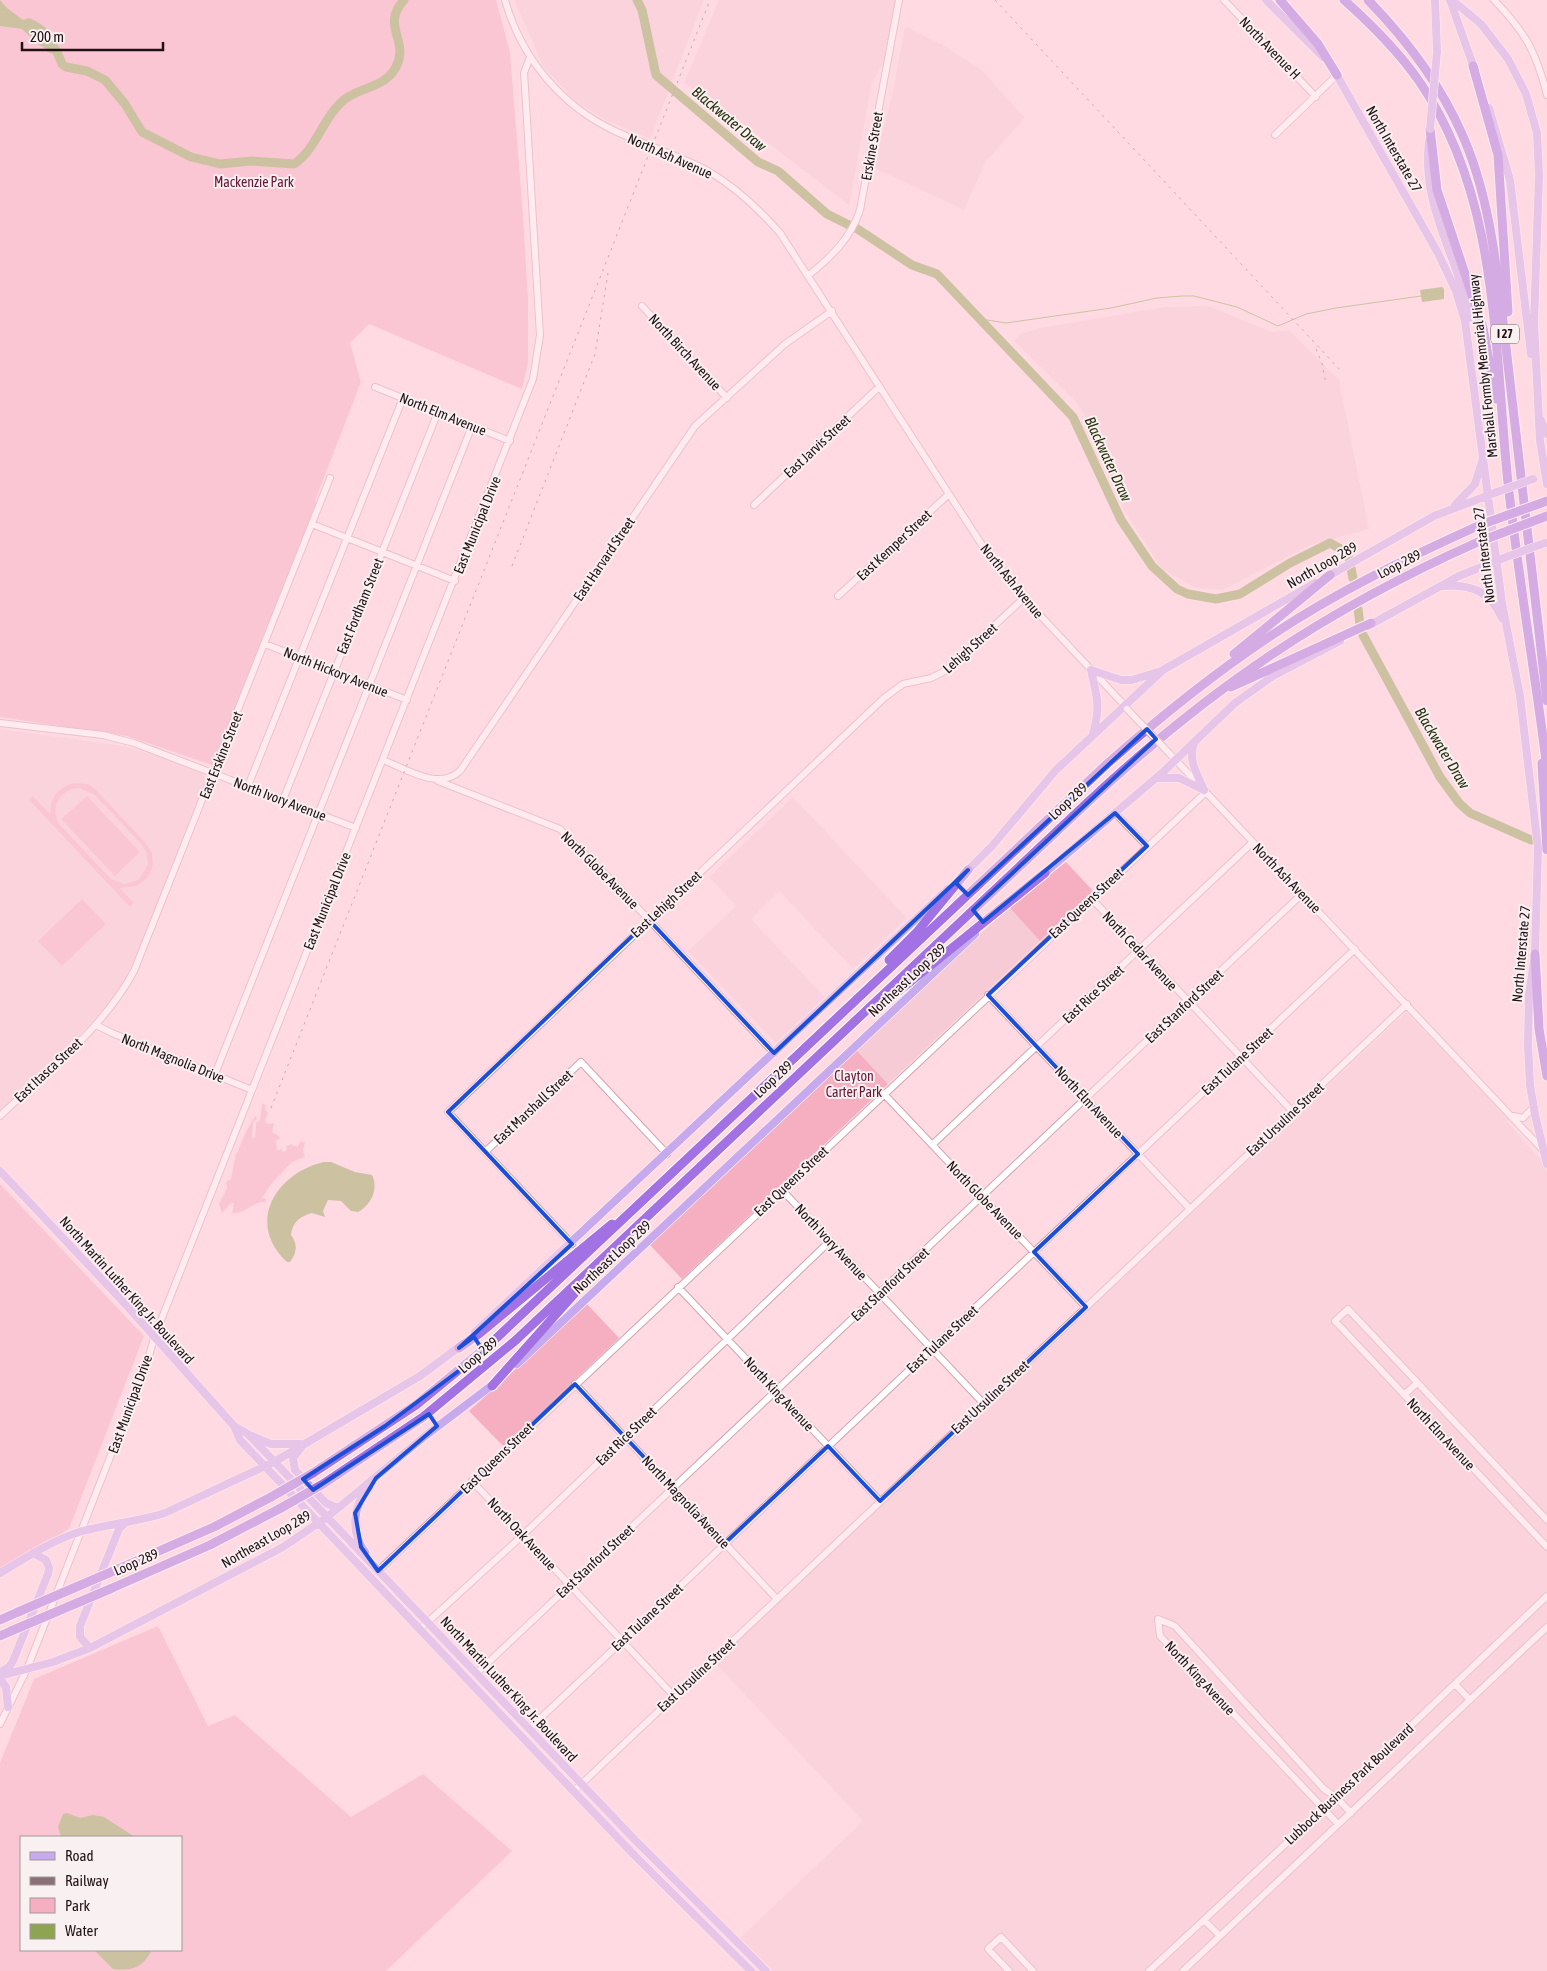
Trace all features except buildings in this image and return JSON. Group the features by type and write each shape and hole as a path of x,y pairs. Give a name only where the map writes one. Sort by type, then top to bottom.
{"highway":[{"path":"1280,0 1306,30 1338,76"},
{"name":"Marshall Formby Memorial Highway","path":"1344,0 1381,35 1418,80 1450,136 1468,181 1480,225 1494,318 1507,474 1547,769"},
{"name":"Marshall Formby Memorial Highway","path":"1368,0 1413,51 1446,101 1462,134 1486,210 1496,268 1507,354 1547,701"},
{"path":"1473,66 1500,167 1509,328 1507,354"},
{"path":"1430,129 1437,190 1483,328 1507,474"},
{"name":"Loop 289","path":"0,1620 214,1527 313,1473 408,1410 472,1360 1108,763 1186,697 1270,636 1329,600 1386,569 1480,525 1547,501"},
{"name":"Loop 289","path":"0,1636 210,1545 323,1484 409,1427 483,1369 671,1195 1143,750 1176,722 1246,670 1308,629 1370,593 1478,542 1547,516"},
{"path":"1186,697 1208,674 1330,575"},
{"path":"1176,722 1236,684 1370,624"},
{"path":"1540,715 1547,850"},
{"path":"777,1075 815,1033 916,933 968,870"},
{"path":"802,1071 911,980 1045,873"},
{"path":"1535,954 1540,1036 1547,1076"},
{"path":"459,1348 657,1188"},
{"path":"492,1386 552,1316 671,1195"}],"main road":[{"name":"North Interstate 27","path":"1266,0 1292,23 1338,76 1446,270 1461,304 1469,340 1484,454 1493,494 1497,561 1507,629 1520,696 1538,848 1535,954 1529,995 1528,1045 1534,1108 1547,1164"},
{"path":"1435,0 1437,52 1428,149 1430,190 1440,230 1467,305 1471,327 1469,340"},
{"path":"1451,0 1474,17 1500,46 1518,77 1534,116 1540,175 1534,323 1540,441 1547,484"},
{"path":"1451,0 1509,173 1537,400 1543,428 1547,434"},
{"path":"1450,509 1466,496 1474,484 1484,454"},
{"name":"North Loop 289","path":"1126,707 1162,670 1413,526 1450,509 1546,474"},
{"path":"1176,760 1236,703 1273,676 1441,586 1509,556 1546,543"},
{"path":"1441,586 1463,586 1478,589 1497,607 1507,629"},
{"path":"1091,670 1121,680 1132,680 1162,670"},
{"path":"1091,670 1099,704 1092,735"},
{"path":"0,1573 33,1553 80,1532 124,1524 165,1513 274,1462 420,1376 459,1348 572,1244 968,870 992,846 1056,770 1092,735 1126,707"},
{"path":"1194,743 1191,757 1192,763 1205,791"},
{"name":"Northeast Loop 289","path":"0,1676 90,1648 283,1547 326,1518 424,1437 492,1386 964,944 1176,760"},
{"path":"1155,779 1166,776 1179,778 1205,791"},
{"name":"North Martin Luther King Jr. Boulevard","path":"0,1171 234,1426 248,1434 326,1518 429,1622 581,1784 766,1971"},
{"name":"North Martin Luther King Jr. Boulevard","path":"234,1426 240,1440 317,1524 382,1588 636,1857 751,1971"},
{"path":"248,1434 271,1444 292,1445 305,1443"},
{"path":"305,1443 294,1458 294,1470 326,1503 335,1507 341,1506"},
{"path":"376,1478 361,1499 356,1513 355,1525 361,1547 378,1571 382,1588"},
{"path":"90,1648 80,1637 80,1626 119,1530 124,1524"},
{"path":"8,1707 6,1687 0,1676 13,1661 49,1568 46,1560 33,1553"}],"street":[{"name":"North Ash Avenue","path":"505,0 512,22 530,57 560,93 595,120 618,133 695,164 738,191 753,203 780,233 809,275 982,545 1024,598 1542,1149"},
{"name":"Erskine Street","path":"809,275 837,250 857,219 899,0"},
{"name":"North Avenue H","path":"1225,0 1316,97"},
{"path":"1494,0 1515,21 1524,34 1539,64 1547,95"},
{"name":"East Municipal Drive","path":"0,1724 27,1669 147,1363 154,1338 455,581 533,379 540,335 524,73 530,57"},
{"path":"1275,135 1338,76"},
{"name":"North Birch Avenue","path":"642,306 727,398"},
{"name":"East Harvard Street","path":"434,780 449,779 466,766 689,434 785,344 832,311"},
{"name":"North Elm Avenue","path":"375,387 510,441"},
{"name":"East Jarvis Street","path":"754,505 880,387"},
{"path":"248,786 403,398"},
{"name":"East Fordham Street","path":"283,800 438,412"},
{"path":"215,1074 472,426"},
{"name":"East Erskine Street","path":"96,1025 116,1001 134,971 330,478"},
{"name":"East Kemper Street","path":"838,596 949,494"},
{"path":"312,524 455,581"},
{"name":"Lehigh Street","path":"907,682 931,678 945,671 1024,598"},
{"name":"North Hickory Avenue","path":"265,644 407,700"},
{"name":"East Lehigh Street","path":"486,1152 448,1112 884,698 895,688 907,682"},
{"name":"North Ivory Avenue","path":"0,723 120,739 169,755 356,828"},
{"path":"383,760 434,780"},
{"name":"North Globe Avenue","path":"434,780 560,829 774,1053"},
{"name":"East Queens Street","path":"378,1571 1205,791"},
{"path":"1115,813 1147,846"},
{"name":"East Rice Street","path":"932,1145 1253,842"},
{"name":"East Stanford Street","path":"477,1673 1302,894"},
{"name":"North Cedar Avenue","path":"1091,898 1293,1112"},
{"name":"East Tulane Street","path":"529,1729 1355,949"},
{"name":"North Elm Avenue","path":"988,995 1190,1209"},
{"name":"East Ursuline Street","path":"574,1791 1407,1004"},
{"name":"North Magnolia Drive","path":"96,1025 112,1034 252,1090"},
{"name":"East Itasca Street","path":"0,1116 96,1025"},
{"name":"East Marshall Street","path":"486,1152 581,1062 667,1154"},
{"name":"North Globe Avenue","path":"884,1094 1086,1307"},
{"path":"1510,1115 1523,1118 1534,1108"},
{"path":"486,1152 572,1244"},
{"name":"North Ivory Avenue","path":"782,1190 984,1404"},
{"name":"East Rice Street","path":"420,1630 523,1535 624,1436 830,1241"},
{"name":"North King Avenue","path":"678,1287 880,1501"},
{"name":"North Elm Avenue","path":"1547,1520 1348,1309 1335,1321 1547,1547"},
{"path":"1404,1395 1417,1383"},
{"name":"North Magnolia Avenue","path":"575,1384 777,1599"},
{"name":"North Oak Avenue","path":"472,1481 674,1696"},
{"name":"Lubbock Business Park Boulevard","path":"1149,1971 1336,1797 1547,1596"},
{"name":"North King Avenue","path":"1338,1824 1160,1636 1158,1619 1175,1626 1324,1789 1336,1797 1351,1813"},
{"name":"Lubbock Business Park Boulevard","path":"1183,1971 1547,1627"},
{"path":"1455,1684 1470,1700"},
{"path":"1204,1920 1220,1936"},
{"path":"1009,1971 988,1949 1001,1936 1033,1971"}],"highlighted area":[{"path":"1147,729 1156,739 973,910 983,922 1115,813 1147,846 988,995 1138,1154 1034,1252 1086,1307 880,1501 828,1446 725,1543 575,1384 378,1571 361,1547 355,1513 376,1478 437,1426 429,1414 313,1490 303,1479 385,1426 484,1352 474,1337 459,1348 572,1244 448,1112 649,920 774,1053 968,870 956,883 968,895"}],"shaded area":[{"path":"514,0 704,0 650,139 603,119 574,100 543,66"},
{"path":"719,0 896,0 886,57 872,84 849,205 718,105 684,83"},
{"path":"905,26 941,44 982,70 1025,118 986,161 964,210 874,168 893,91"},
{"path":"1208,306 1272,332 1289,330 1339,380 1369,529 1310,545 1223,590 1196,588 1162,569 1124,510 1085,415 1076,402 1014,341 1020,334 1040,328 1164,307"},
{"path":"0,729 124,746 169,760 203,774 206,779 136,957 118,991 88,1027 0,1110"},
{"path":"793,797 907,918 853,969 779,891 751,919 825,997 776,1043 688,951 736,906 709,877"},
{"path":"1009,907 1040,941 888,1084 856,1050"},
{"path":"1406,1012 1510,1119 1507,1122 1542,1161 1547,1172 1547,1971 773,1971 740,1938 863,1821 714,1662"}],"green space":[{"name":"Mackenzie Park","path":"0,0 496,0 510,52 523,215 528,299 528,364 522,389 369,324 350,343 361,382 315,501 317,502 212,765 127,736 0,717"},
{"path":"74,783 88,784 95,789 145,842 152,853 153,866 147,878 137,886 120,888 134,903 130,907 29,800 33,796 50,814 53,798 59,790","holes":["79,788 95,795 142,845 147,854 148,865 138,880 124,884 111,879 59,824 56,818 56,805 62,795 72,789"]},
{"path":"87,796 140,852 115,876 61,819"},
{"path":"1066,862 1093,891 1040,941 1009,907"},
{"path":"82,899 106,924 62,966 38,941"},
{"name":"Clayton Carter Park","path":"856,1050 888,1084 682,1279 650,1245"},
{"path":"262,1103 266,1106 265,1109 268,1113 265,1121 268,1124 274,1123 272,1132 280,1138 276,1141 277,1150 282,1149 283,1152 287,1150 286,1146 292,1144 293,1147 294,1145 297,1147 301,1141 305,1143 303,1150 305,1157 292,1162 272,1183 262,1198 266,1199 265,1202 237,1213 232,1213 234,1203 231,1203 222,1213 219,1204 227,1188 226,1182 231,1179 236,1153 256,1116 257,1119 253,1123 252,1139 255,1137 256,1123 260,1120"},
{"path":"0,1184 144,1336 69,1529 0,1569"},
{"path":"587,1304 619,1338 504,1447 469,1411"},
{"path":"158,1626 208,1726 235,1715 351,1817 423,1774 512,1851 386,1971 0,1971 0,1763 34,1679"}],"water":[{"path":"0,0 23,20 29,18 50,32 57,42 60,54 56,55 38,44 22,29 0,26"},
{"path":"1442,287 1444,289 1444,299 1422,302 1420,290"},
{"path":"324,1162 331,1162 355,1172 372,1175 375,1186 374,1191 367,1205 358,1212 351,1211 341,1201 328,1200 323,1211 325,1217 312,1213 301,1218 293,1226 291,1235 296,1248 292,1259 290,1262 287,1262 275,1247 268,1231 268,1216 272,1202 280,1188 292,1177 307,1168"},
{"path":"67,1813 80,1818 93,1815 104,1817 133,1836 61,1836 58,1827 63,1814"},
{"path":"95,1951 151,1951 144,1961 136,1967 131,1969 113,1969"}],"waterway":[{"name":"Blackwater Draw","path":"50,48 56,50 62,64 66,67 87,71 105,80 125,104 142,132 191,157 220,164 252,161 294,164 309,150 337,106 351,95 380,83 392,74 396,67 400,49 395,18 397,9 404,0"},
{"name":"Blackwater Draw","path":"637,0 642,10 656,75 758,162 778,171 827,214 849,225"},
{"name":"Blackwater Draw","path":"856,228 912,265 937,274 1073,417 1121,520 1152,566 1177,589 1188,594 1216,599 1240,594 1290,563 1330,543 1346,552 1349,559"},
{"path":"981,319 1006,323 1111,308 1157,298 1194,296 1237,307 1278,326 1306,314 1421,296"},
{"name":"Blackwater Draw","path":"1351,568 1353,578"},
{"name":"Blackwater Draw","path":"1358,609 1360,624"},
{"name":"Blackwater Draw","path":"1363,635 1440,777 1459,803 1470,813 1531,840"}],"railway":[{"path":"271,1108 710,0"},
{"path":"995,0 1340,370"},
{"path":"512,566 595,354 608,273"},
{"path":"1316,349 1322,363 1326,384"}]}
